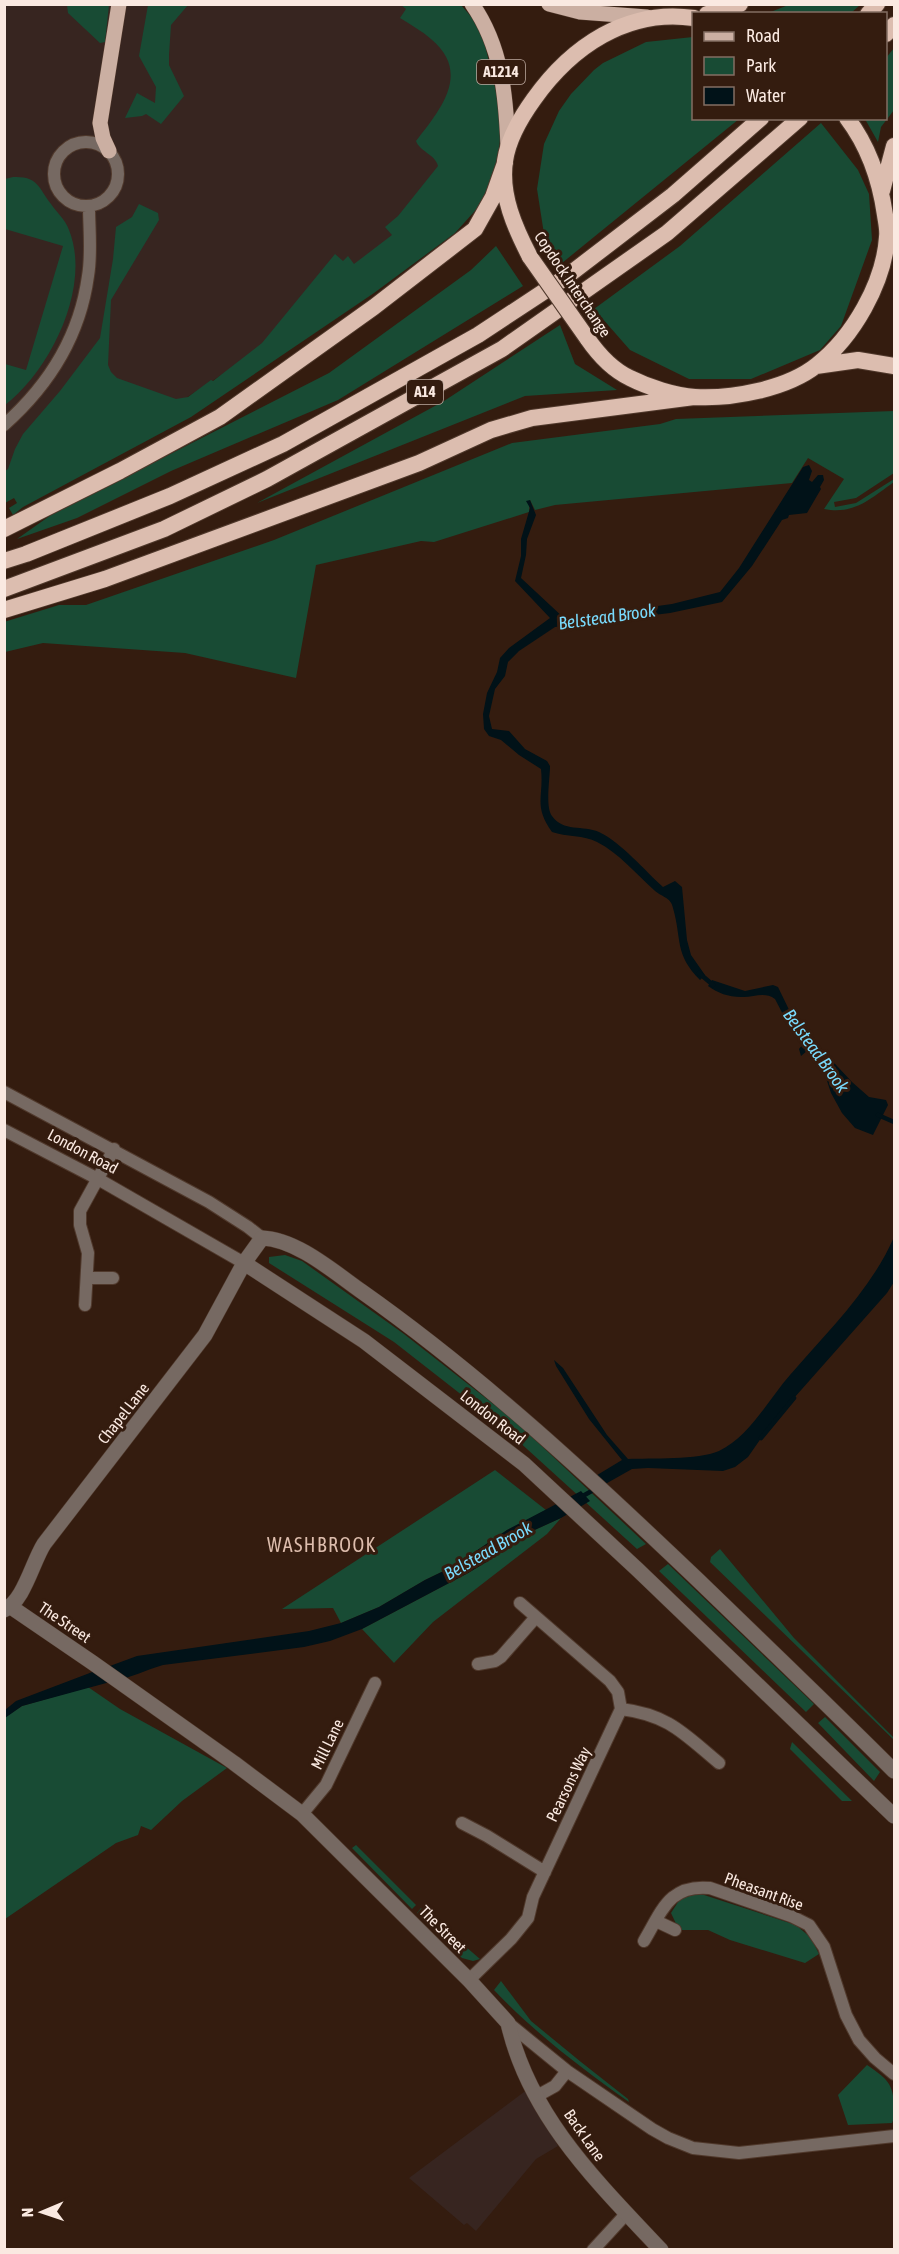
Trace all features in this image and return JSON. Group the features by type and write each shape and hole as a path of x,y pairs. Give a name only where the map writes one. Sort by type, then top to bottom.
{"highway":[{"path":"715,12 740,4"},
{"name":"Copdock Interchange","path":"691,17 658,18 634,22 584,45 560,65 525,111 506,155 505,192 516,230 530,257 597,353 629,378 694,397 756,391 779,385 816,366 851,330 867,303 891,244 875,167 848,120"},
{"name":"A14","path":"4,561 170,496 283,444 478,335 566,276 664,201 759,120"},
{"name":"A14","path":"4,589 164,529 267,479 502,349 667,233 798,120"},
{"path":"881,191 894,146"},
{"path":"4,529 120,471 220,417 374,307 475,229 493,197 506,155"},
{"path":"816,366 858,360 894,366"},
{"path":"4,610 105,579 397,471 491,430 532,418 694,397"}],"main road":[{"path":"109,151 100,123 119,4"},
{"name":"A1214","path":"472,4 491,39 497,56 506,106 506,155"},
{"path":"549,4 580,12 658,18"}],"street":[{"path":"92,142 109,151 118,171 115,189 108,198 100,204 89,206 70,202 62,196 56,188 54,168 57,158 64,150 72,145 92,142"},
{"path":"4,425 37,391 56,366 73,333 83,304 89,274 89,206"},
{"name":"London Road","path":"4,1092 209,1202 262,1238 283,1242 314,1258 369,1297 519,1413 617,1503 894,1771"},
{"name":"London Road","path":"4,1130 98,1179 244,1263 399,1366 524,1464 894,1816"},
{"path":"85,1305 88,1253 80,1211 114,1149"},
{"name":"Chapel Lane","path":"8,1609 22,1593 33,1564 45,1544 205,1335 244,1263 262,1238"},
{"path":"87,1278 113,1278"},
{"path":"520,1602 610,1681 618,1692 621,1709 644,1713 670,1723 719,1763"},
{"name":"The Street","path":"8,1609 93,1663 302,1814 469,1980 508,2023 567,2071 652,2129 693,2148 739,2153 894,2136"},
{"path":"478,1664 492,1662 501,1657 536,1617"},
{"name":"Mill Lane","path":"302,1814 326,1785 375,1683"},
{"name":"Pearsons Way","path":"469,1980 511,1939 528,1918 533,1898 621,1709"},
{"path":"462,1823 545,1872"},
{"name":"Pheasant Rise","path":"644,1941 677,1893 697,1887 720,1892 791,1916 809,1925 824,1947 846,2015 859,2040 874,2058 894,2074"},
{"path":"656,1921 675,1930"},
{"name":"Back Lane","path":"508,2023 516,2055 537,2096 578,2160 661,2250"},
{"path":"537,2096 555,2086 567,2071"},
{"path":"593,2250 627,2213"}],"shaded area":[{"path":"4,5 431,5 451,49 454,186 325,308 96,456 5,486"},
{"path":"528,2089 558,2146 536,2159 476,2231 467,2223 464,2225 409,2178"}],"green space":[{"path":"791,4 860,4 852,12 771,12"},
{"path":"67,5 109,5 105,42 100,43 68,13"},
{"path":"148,5 188,5 171,25 169,55 169,65 184,96 161,124 146,114 125,118 137,93 155,103 156,87 139,56"},
{"path":"401,5 461,5 481,28 502,117 491,193 455,233 374,293 191,417 23,507 13,515 9,508 17,503 14,498 5,503 5,471 8,469 23,434 60,391 100,338 116,227 132,217 139,204 158,213 159,220 111,300 108,365 117,378 176,399 188,397 211,380 213,381 262,343 335,254 343,261 348,256 354,264 392,235 385,227 398,216 438,166 416,141 442,104 451,78 449,65 443,52 428,36 400,18 406,9"},
{"path":"692,37 692,120 738,120 562,263 544,234 537,189 544,144 559,111 571,94 594,70 603,63 646,42"},
{"path":"894,48 894,110 887,119 887,57"},
{"path":"866,120 886,120 881,127 878,142"},
{"path":"821,123 858,170 869,194 872,240 841,326 820,350 751,379 689,379 630,350 594,309 680,246"},
{"path":"28,178 33,181 65,223 75,252 75,277 71,301 51,350 22,390 5,405 5,364 26,370 63,246 5,229 5,179"},
{"path":"496,246 523,286 338,400 171,471 77,518 17,539 51,515 329,373 471,270"},
{"path":"560,325 575,364 617,390 525,396 257,503 444,401"},
{"path":"894,411 894,473 856,498 834,502 835,507 856,503 894,479 894,482 862,504 845,510 824,509 844,479 808,458 792,483 555,505 535,510 530,500 529,512 434,542 421,541 316,565 296,678 185,653 43,643 5,652 4,622 59,605 86,605 274,540 512,443 660,424 676,419"},
{"path":"285,1255 302,1261 404,1334 515,1421 646,1544 637,1549 504,1428 394,1342 269,1263 269,1257"},
{"path":"495,1470 546,1510 507,1530 454,1566 379,1607 341,1623 333,1608 282,1609"},
{"path":"561,1518 547,1534 433,1622 394,1663 362,1629 468,1573 488,1561 517,1538"},
{"path":"720,1549 794,1638 894,1740 710,1562 711,1557"},
{"path":"668,1564 814,1704 806,1712 659,1571"},
{"path":"88,1687 120,1709 227,1768 182,1801 151,1830 141,1826 138,1835 116,1843 5,1919 4,1718 22,1706"},
{"path":"825,1717 880,1772 874,1781 818,1723"},
{"path":"792,1742 852,1801 842,1801 790,1749"},
{"path":"356,1845 416,1905 412,1909 352,1848"},
{"path":"698,1893 796,1925 811,1938 819,1954 805,1963 730,1940 708,1930 679,1930 671,1913 680,1899"},
{"path":"421,1908 480,1959 473,1961 462,1958 417,1913"},
{"path":"501,1981 531,2021 629,2102 559,2049 510,2006 494,1990"},
{"path":"867,2065 888,2082 894,2100 892,2123 848,2125 838,2095"}],"water":[{"path":"809,465 812,471 809,480 812,482 818,475 823,475 824,480 807,513 789,515 788,518 782,520 752,566 722,602 670,613 555,627 519,651 508,662 505,676 495,689 489,716 492,729 509,731 525,749 547,761 550,766 548,792 550,812 557,821 567,826 599,832 625,850 663,887 675,881 682,887 687,940 691,955 705,975 700,980 682,954 672,904 620,858 597,842 552,832 541,808 541,769 501,740 489,736 484,729 483,714 487,693 497,672 500,658 509,648 550,618 515,581 521,556 521,539 530,508 526,501 530,500 536,515 527,539 521,578 565,619 672,604 720,592 739,568 803,467"},
{"path":"712,980 745,991 773,985 778,987 794,1020 852,1082 869,1097 886,1100 888,1105 873,1135 855,1128 842,1113 831,1093 821,1063 808,1050 801,1056 799,1049 803,1044 789,1026 775,999 763,995 736,997 719,993 708,986"},
{"path":"894,1237 894,1282 887,1293 771,1424 748,1457 735,1467 723,1471 632,1469 593,1491 584,1483 622,1460 589,1419 554,1360 563,1368 607,1435 628,1459 687,1457 719,1451 740,1436 758,1417 790,1375 861,1293"},
{"path":"581,1491 590,1501 561,1518 517,1538 488,1561 468,1573 362,1629 330,1641 304,1647 163,1665 115,1681 99,1670 137,1656 309,1631 341,1623 379,1607 454,1566 507,1530"},
{"path":"95,1671 110,1682 22,1706 5,1718 5,1710 16,1701"}],"waterway":[{"name":"Belstead Brook","path":"699,973 713,985"},
{"name":"Belstead Brook","path":"878,1115 894,1122"},
{"name":"Belstead Brook","path":"761,1438 794,1398"},
{"name":"Belstead Brook","path":"581,1497 597,1488"}],"district":[{"name":"WASHBROOK","path":"322,1545"}]}
